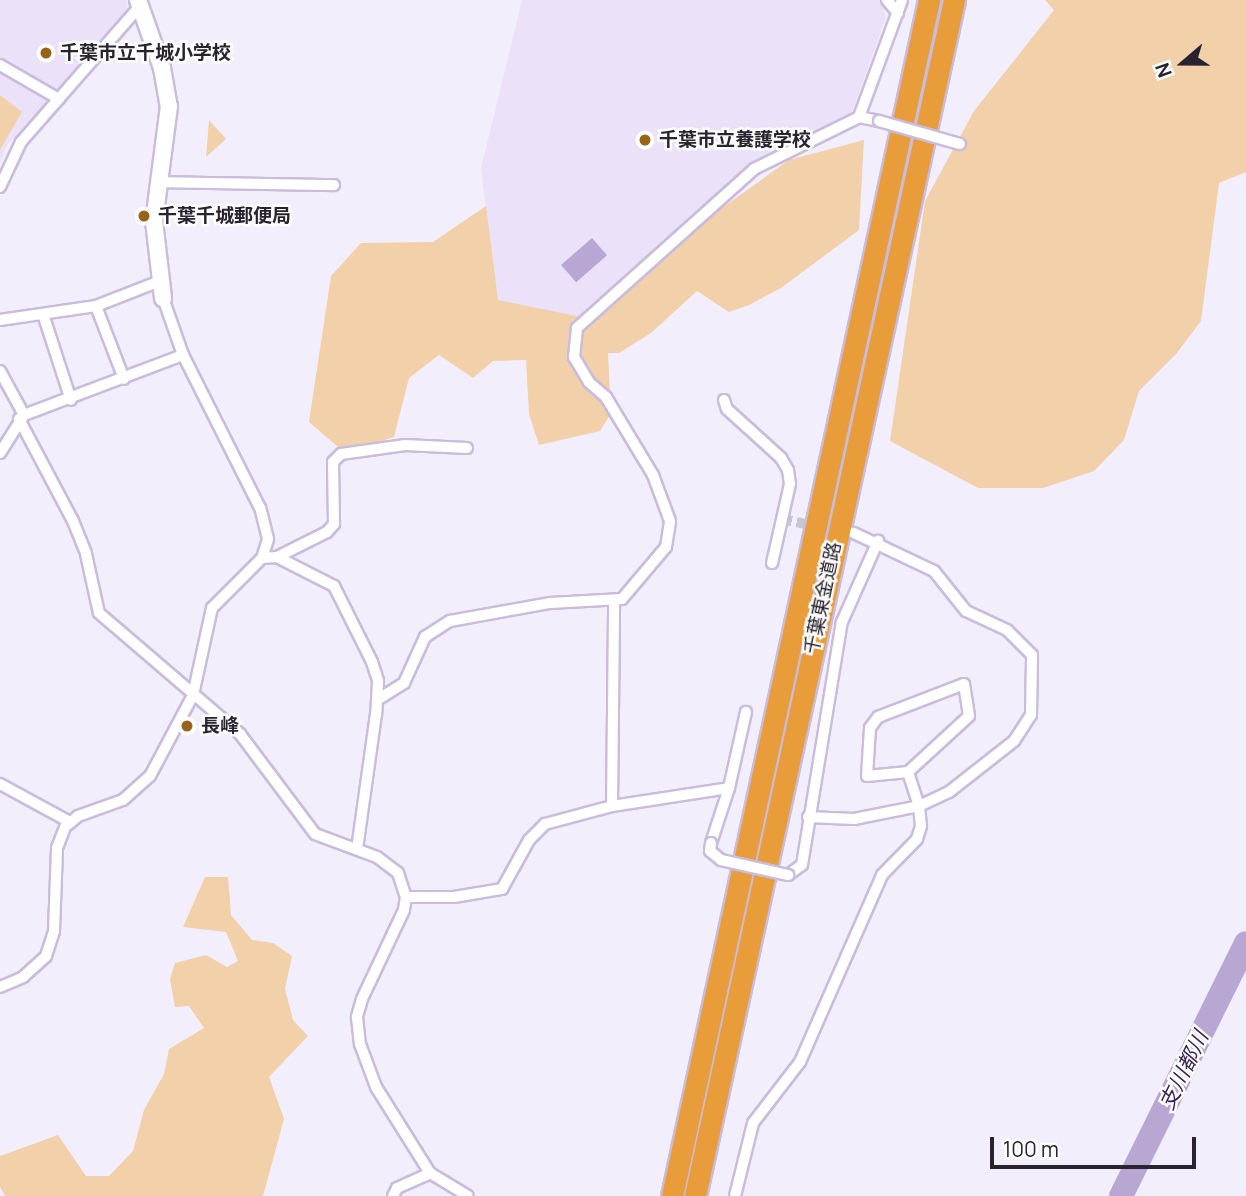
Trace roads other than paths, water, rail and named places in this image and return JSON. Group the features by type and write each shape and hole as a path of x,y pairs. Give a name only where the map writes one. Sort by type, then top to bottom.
{"highway":[{"name":"千葉東金道路","path":"672,1196 929,0"},
{"name":"千葉東金道路","path":"695,1196 954,0"}],"street":[{"path":"887,0 898,13"},
{"path":"859,117 902,0"},
{"path":"0,187 21,142 139,3"},
{"path":"0,987 23,977 46,957 54,931 57,848 70,822 123,800 150,776 193,695 212,608 262,558 268,540 266,522 183,355 163,298 154,221 169,106 162,68 139,3"},
{"path":"0,65 59,99"},
{"path":"377,699 404,683 425,637 450,621 550,603 614,603 622,599 666,547 670,521 653,475 606,397 589,383 575,357 577,328 754,169 859,117 960,144"},
{"path":"158,182 334,185"},
{"path":"0,320 44,317 96,306 160,281"},
{"path":"96,306 124,379"},
{"path":"44,317 71,400"},
{"path":"0,453 22,417 183,355"},
{"path":"0,371 73,521 86,554 99,613 258,754 315,834 389,863 404,884 406,897 357,1017 360,1044 371,1077 430,1173 468,1196"},
{"path":"724,400 727,409 781,458 788,470 790,484 772,563"},
{"path":"262,558 277,557 327,532 334,524 333,461 341,454 405,445 467,448"},
{"path":"808,817 854,819 919,806 949,792 1014,741 1031,715 1032,655 1007,631 966,611 934,571 878,541 854,533"},
{"path":"746,712 729,788 710,843 710,851 720,860 788,875 802,865 808,817 829,724 842,622 878,541"},
{"path":"277,557 334,586 372,662 377,699 370,781 357,850"},
{"path":"612,806 614,603"},
{"path":"964,684 969,716 908,772 867,776 870,728 878,717 964,684"},
{"path":"735,1196 753,1123 806,1051 881,875 917,839 921,826 919,806 908,772"},
{"path":"0,784 70,822"},
{"path":"406,897 502,889 529,839 545,824 612,806 729,788"},
{"path":"393,1196 397,1188 430,1173"}],"waterway":[{"name":"支川都川","path":"1121,1196 1246,943"}],"tunnel":[{"path":"782,519 820,527"}],"place":[{"name":"千葉市立千城小学校","path":"46,53"},
{"name":"千葉市立養護学校","path":"645,140"},
{"name":"千葉千城郵便局","path":"144,216"},
{"name":"長峰","path":"187,726"}]}
